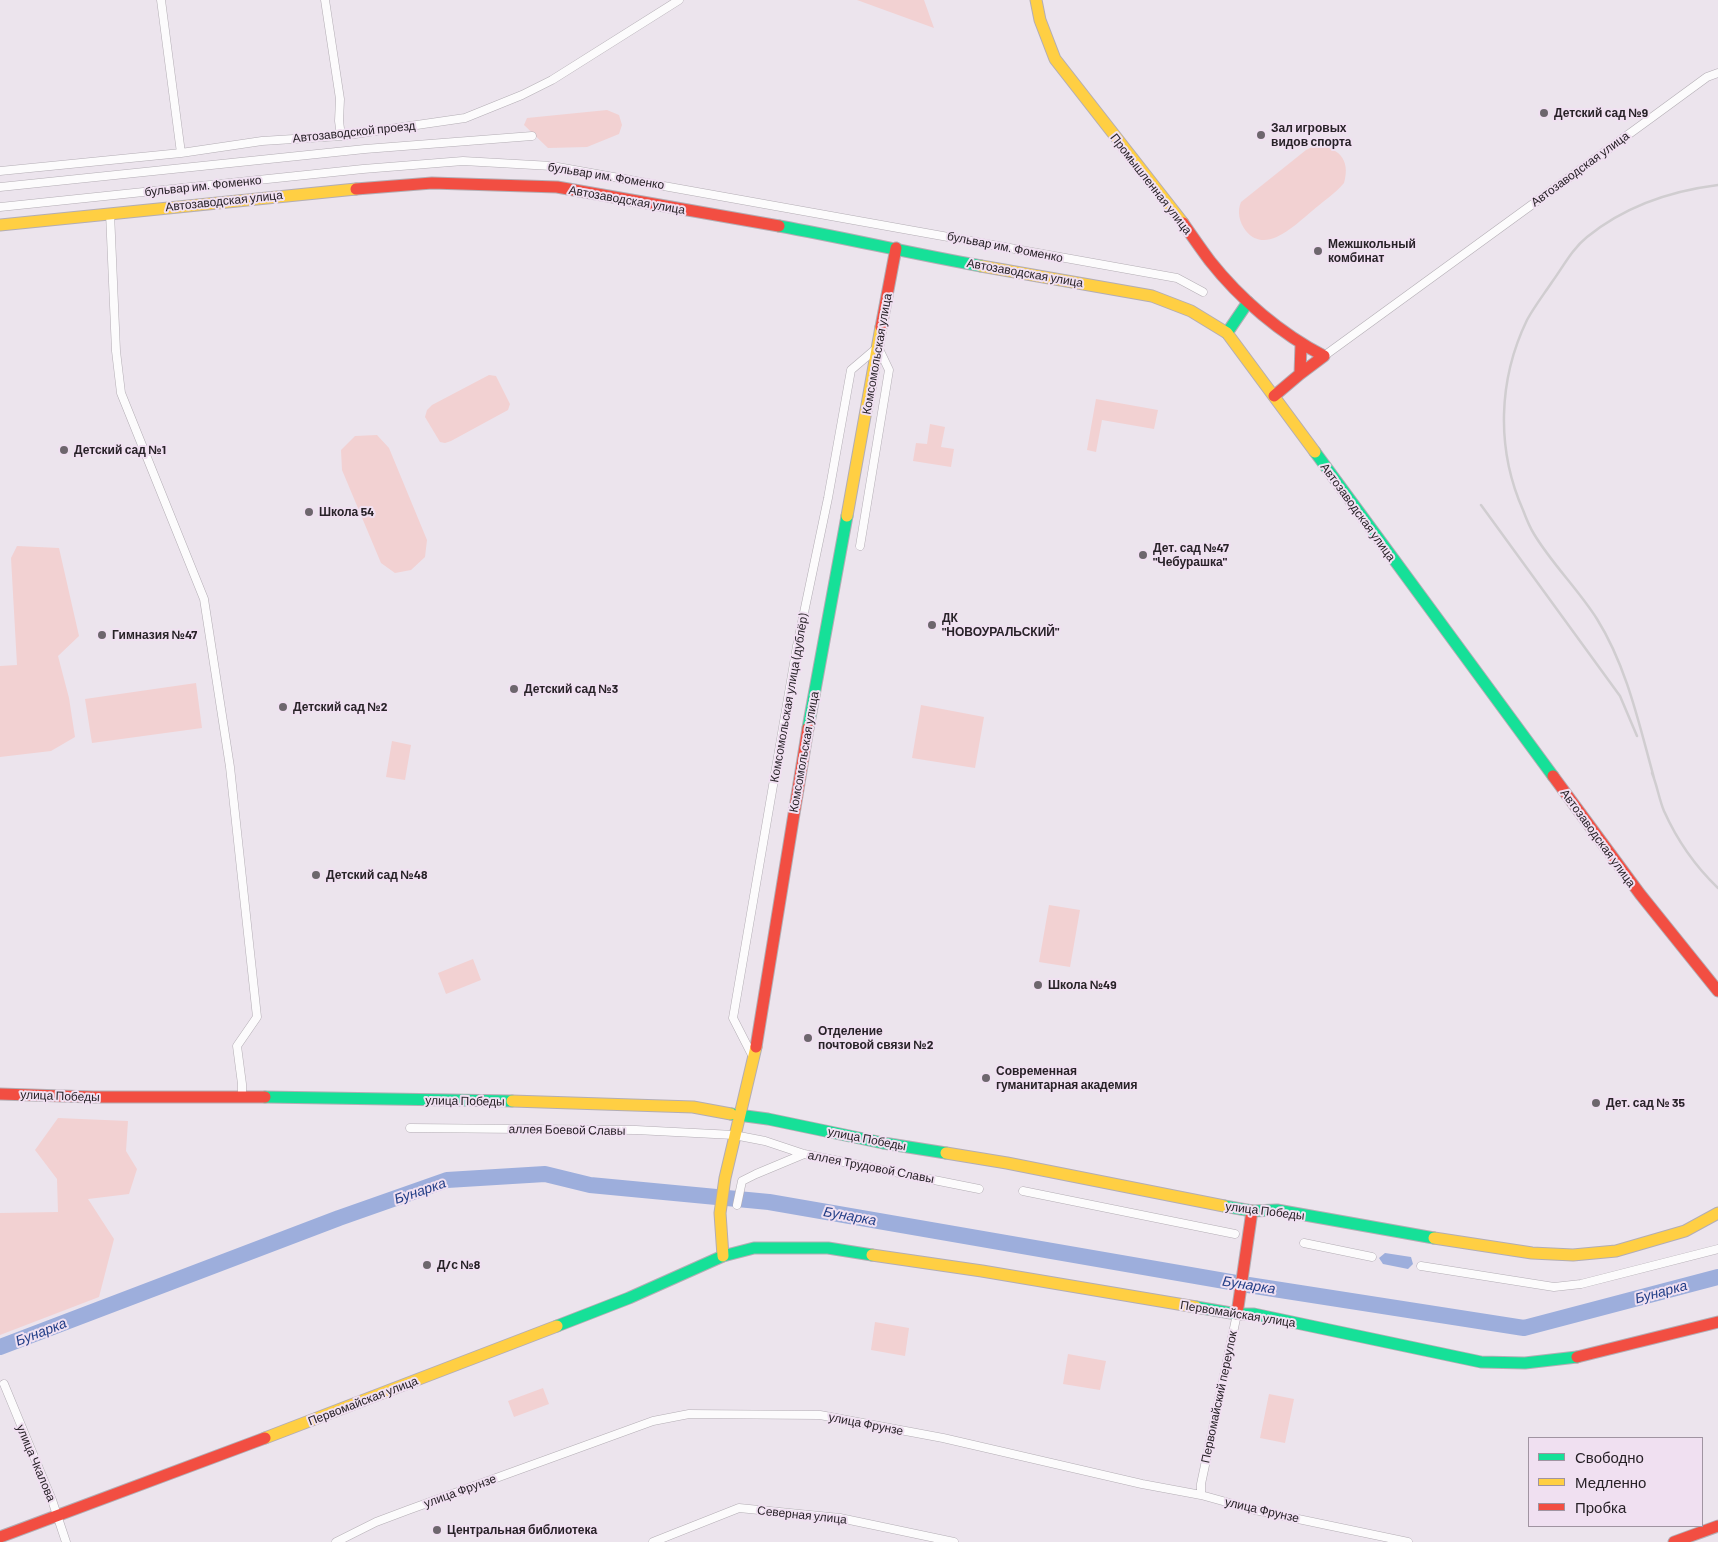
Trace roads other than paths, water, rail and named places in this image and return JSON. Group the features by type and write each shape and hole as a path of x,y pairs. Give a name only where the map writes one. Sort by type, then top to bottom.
{"street":[{"path":"161,0 181,153"},
{"path":"325,0 340,99 339,121 341,136"},
{"name":"Автозаводской проезд","path":"0,171 181,153 262,141 341,136 465,118 522,95 552,80 679,0"},
{"name":"Промышленная улица","path":"1036,0 1040,20 1055,59 1185,226 1210,262 1248,302 1301,344 1324,356"},
{"name":"Автозаводская улица","path":"1324,356 1707,77 1718,73"},
{"name":"бульвар им. Фоменко","path":"0,187 365,149 532,136"},
{"name":"бульвар им. Фоменко","path":"0,207 363,168 463,161 552,166 1177,278 1203,292"},
{"name":"Автозаводская улица","path":"0,225 432,183 558,187 1152,296 1176,303 1203,316 1226,333 1640,894 1718,991"},
{"path":"110,213 116,351 121,393 204,599 230,767 257,1017 237,1046 242,1097"},
{"name":"Комсомольская улица","path":"723,1256 720,1214 729,1134 739,1116 754,1058 798,781 896,248"},
{"path":"1226,333 1248,302"},
{"path":"1300,374 1301,344"},
{"path":"860,546 889,370 878,347"},
{"name":"Комсомольская улица (дублёр)","path":"754,1058 733,1018 797,646 828,498 851,370 878,347"},
{"path":"1274,396 1324,356"},
{"name":"улица Победы","path":"0,1094 93,1097 242,1097 601,1103 694,1107 739,1116 768,1119 883,1143 1007,1163 1252,1211 1277,1210 1426,1237 1532,1253 1573,1255 1616,1251 1685,1231 1718,1213"},
{"name":"аллея Боевой Славы","path":"410,1128 636,1130 729,1134 765,1141"},
{"name":"аллея Трудовой Славы","path":"765,1141 804,1154 979,1189"},
{"path":"737,1205 742,1182 756,1174 804,1154"},
{"path":"1022,1191 1235,1234"},
{"name":"Первомайский переулок","path":"1201,1495 1201,1484 1237,1314 1252,1211"},
{"path":"1304,1243 1372,1257"},
{"name":"Первомайская улица","path":"0,1537 417,1381 629,1298 723,1256 754,1248 828,1248 982,1271 1237,1314 1254,1314 1481,1362 1525,1363 1572,1358 1718,1322"},
{"path":"1421,1266 1554,1286 1581,1284 1718,1249"},
{"name":"улица Чкалова","path":"4,1384 58,1515 66,1542"},
{"name":"улица Фрунзе","path":"336,1542 376,1522 417,1506 653,1421 689,1414 820,1415 943,1438 1142,1484 1201,1495 1248,1508 1408,1542"},
{"name":"Северная улица","path":"653,1542 739,1508 840,1518 954,1542"},
{"path":"1674,1542 1718,1526"}],"water":[{"path":"1385,1253 1411,1257 1413,1264 1408,1269 1383,1264 1379,1258"}],"waterway":[{"name":"Бунарка","path":"0,1347 339,1218 447,1180 545,1174 590,1185 769,1202 1242,1284 1524,1328 1718,1277"}],"railway":[{"path":"1654,778 1631,696 1607,637 1590,608 1541,545 1524,513 1514,487 1505,439 1506,390 1510,366 1527,320 1568,258 1587,237 1616,217 1648,202 1682,191 1718,185"},
{"path":"1481,505 1620,696 1637,736"},
{"path":"1652,773 1664,811 1675,832 1694,862 1718,888"}],"place":[{"name":"Детский сад №9","path":"1544,113"},
{"name":"Зал игровых видов спорта","path":"1261,135"},
{"name":"Межшкольный комбинат","path":"1318,251"},
{"name":"Детский сад №1","path":"64,450"},
{"name":"Школа 54","path":"309,512"},
{"name":"Дет. сад №47 \"Чебурашка\"","path":"1143,555"},
{"name":"ДК \"НОВОУРАЛЬСКИЙ\"","path":"932,625"},
{"name":"Гимназия №47","path":"102,635"},
{"name":"Детский сад №3","path":"514,689"},
{"name":"Детский сад №2","path":"283,707"},
{"name":"Детский сад №48","path":"316,875"},
{"name":"Школа №49","path":"1038,985"},
{"name":"Отделение почтовой связи №2","path":"808,1038"},
{"name":"Современная гуманитарная академия","path":"986,1078"},
{"name":"Дет. сад № 35","path":"1596,1103"},
{"name":"Д/с №8","path":"427,1265"},
{"name":"Центральная библиотека","path":"437,1530"}]}
